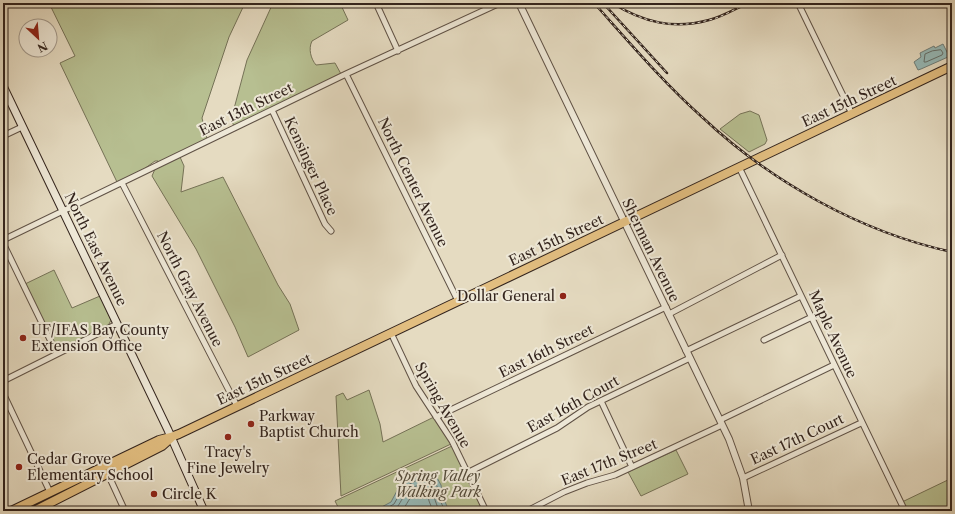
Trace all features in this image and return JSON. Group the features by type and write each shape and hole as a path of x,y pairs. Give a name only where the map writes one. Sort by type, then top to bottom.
{"main road":[{"name":"East 15th Street","path":"35,511 159,440 171,438 952,66"},
{"name":"North East Avenue","path":"3,86 171,438 204,511"},
{"name":"East 15th Street","path":"11,511 50,492 106,470"},
{"path":"50,492 54,497 61,497"},
{"path":"46,505 50,497 50,492"}],"street":[{"path":"376,3 398,50"},
{"name":"East 13th Street","path":"3,240 346,74 500,3"},
{"name":"Sherman Avenue","path":"519,3 735,453 743,478 749,511"},
{"path":"798,3 852,114"},
{"name":"North Center Avenue","path":"346,74 458,301"},
{"name":"Kensinger Place","path":"272,110 325,224 331,231"},
{"path":"3,136 22,127"},
{"name":"Maple Avenue","path":"739,167 812,317 861,423 905,511"},
{"name":"North Gray Avenue","path":"122,183 237,406"},
{"path":"3,243 57,354"},
{"path":"669,314 782,255"},
{"path":"686,351 801,296"},
{"name":"East 16th Street","path":"436,416 666,307"},
{"path":"764,340 812,317"},
{"path":"3,381 117,324"},
{"name":"Spring Avenue","path":"391,333 416,386 452,441 486,511"},
{"name":"East 16th Court","path":"467,473 557,428 588,407 690,358"},
{"name":"East 17th Street","path":"527,511 564,492 632,468 834,365"},
{"path":"3,393 50,492"},
{"path":"601,401 632,468"},
{"name":"East 17th Court","path":"743,478 861,423"},
{"path":"106,470 125,511"},
{"path":"32,501 35,511"}],"green space":[{"path":"49,3 163,3 169,6 193,3 245,3 229,37 202,118 207,139 157,163 158,161 155,161 144,169 117,182 60,63 75,56 58,21 58,18 56,18"},
{"path":"273,3 340,3 348,20 312,41 310,51 311,57 316,65 335,63 341,74 234,126 231,120 247,60"},
{"path":"750,111 759,115 767,140 765,144 749,152 720,129 740,114"},
{"path":"180,157 184,166 181,192 223,177 278,285 290,304 299,330 248,357 235,327 196,249 152,176 155,169"},
{"path":"54,270 72,308 100,296 111,320 108,326 59,350 56,348 25,284"},
{"path":"369,390 380,424 383,442 434,417 451,444 341,496 336,396 343,393 347,400"},
{"name":"Spring Valley Walking Park","path":"452,446 483,511 340,511 335,501"},
{"path":"676,450 688,474 641,496 628,472"},
{"path":"952,478 952,511 906,511 902,502"}],"water":[{"path":"943,44 948,57 918,70 914,62 921,57 920,53 934,46 935,48"},
{"path":"431,473 435,474 441,485 443,497 449,511 374,511 391,502 399,487 409,479"}],"railway":[{"path":"594,3 646,62 688,104 728,140 787,183 850,217 918,243 952,252"},
{"path":"603,3 667,73"},
{"path":"612,3 635,15 671,24 696,23 714,19 748,3"}],"place":[{"name":"Dollar General","path":"563,296"},
{"name":"UF/IFAS Bay County Extension Office","path":"23,338"},
{"name":"Parkway Baptist Church","path":"251,424"},
{"name":"Tracy's Fine Jewelry","path":"228,437"},
{"name":"Cedar Grove Elementary School","path":"19,467"},
{"name":"Circle K","path":"154,494"}]}
